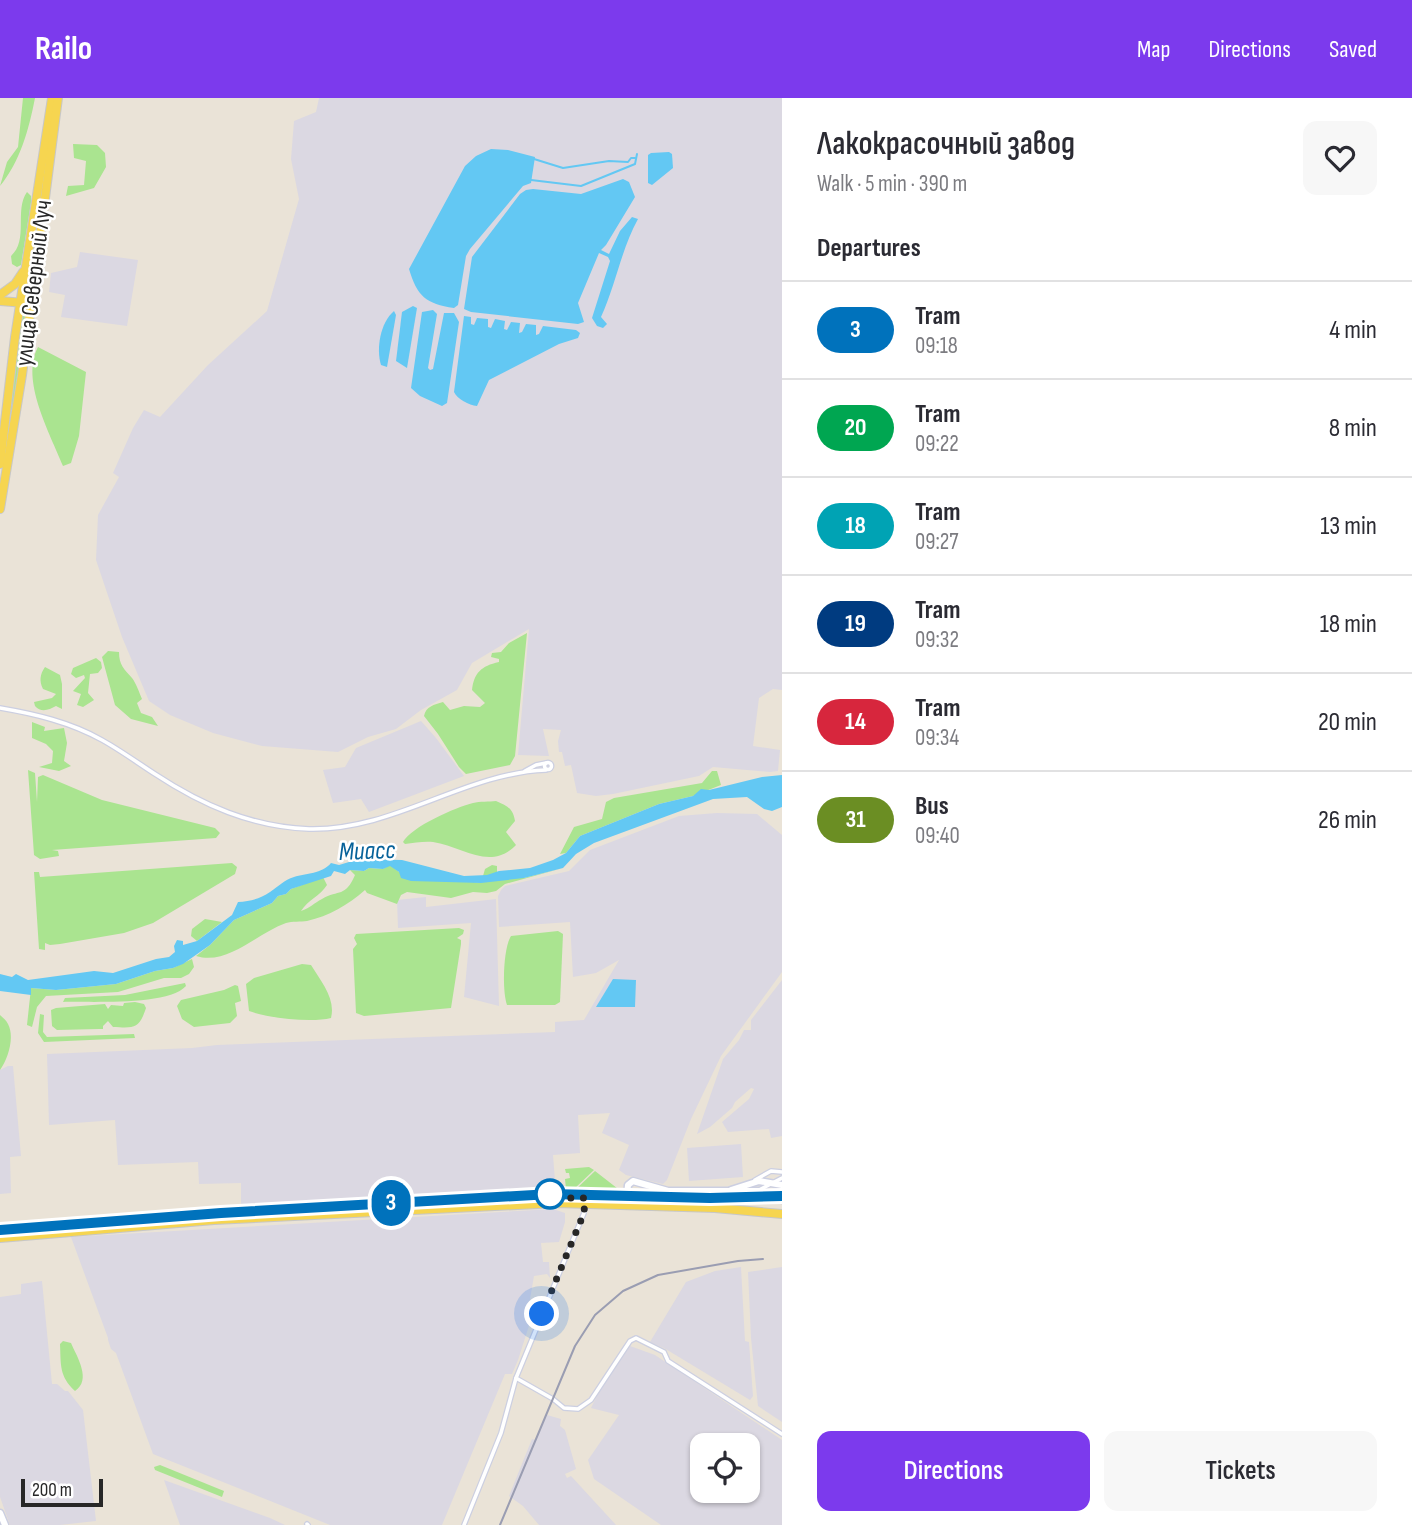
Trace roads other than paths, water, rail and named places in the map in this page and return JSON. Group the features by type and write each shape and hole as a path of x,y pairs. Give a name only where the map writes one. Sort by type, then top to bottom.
{"main road":[{"name":"улица Северный Луч","path":"0,464 10,411 22,375 52,98"},
{"name":"улица Северный Луч","path":"0,509 21,303 27,262 35,238 58,98"},
{"path":"0,295 15,284 27,262"},
{"path":"0,301 31,303"},
{"path":"628,1198 628,1185 632,1181 668,1191 766,1192 782,1200"},
{"path":"719,1192 752,1182 777,1183"},
{"path":"0,1232 214,1216 549,1198 782,1212"},
{"path":"0,1238 214,1220 628,1198 782,1212"},
{"path":"0,1513 5,1525"}],"street":[{"path":"1,708 62,722 100,739 219,811 254,821 291,827 334,828 373,821 483,783 523,772 547,770 551,766 546,763 536,765 523,772"},
{"path":"782,1172 771,1171 752,1182 750,1188 756,1191 777,1183 782,1178"},
{"path":"775,1171 779,1176 777,1183"},
{"path":"464,1525 500,1433 516,1378 584,1213 585,1201"},
{"path":"516,1378 554,1399 564,1408 578,1409 591,1400 630,1341 636,1338 664,1352 668,1361 782,1434"}],"water":[{"path":"491,149 535,157 531,183 523,186 470,249 466,256 458,305 454,308 436,304 419,292 409,269 465,166 476,156"},
{"path":"669,152 672,154 673,168 652,185 648,183 648,155"},
{"path":"623,179 629,182 635,197 601,250 609,254 620,231 632,217 638,219 601,317 607,324 603,328 597,326 592,318 610,261 599,253 578,303 584,322 578,324 464,309 472,257 520,194 533,189 581,194"},
{"path":"413,306 417,308 407,368 396,361 402,312"},
{"path":"433,310 437,314 428,368 430,370 433,369 444,313 454,313 459,322 447,403 442,406 420,396 411,388 422,312"},
{"path":"394,311 396,315 387,367 381,365 379,344 385,322"},
{"path":"464,316 471,317 471,324 474,325 477,318 488,319 488,327 491,328 495,319 505,321 504,329 507,330 511,322 520,323 519,333 526,324 536,325 536,335 543,326 576,330 580,333 578,338 559,344 489,380 477,406 464,401 454,392"},
{"name":"Миасс","path":"782,775 782,807 772,811 764,809 747,797 713,799 594,843 576,854 563,868 524,878 481,883 411,881 401,878 399,872 390,866 364,871 350,870 345,874 334,871 331,876 291,889 272,903 234,920 210,945 173,968 116,984 56,990 31,988 31,995 0,991 0,974 12,977 16,974 28,980 94,971 113,973 169,957 175,952 177,940 183,941 183,945 197,941 232,915 238,902 262,896 287,880 319,871 331,863 339,865 359,859 402,860 464,876 530,868 566,853 580,836 659,804 693,796 701,789 709,790"},
{"path":"613,979 636,980 635,1007 596,1007"}],"waterway":[{"path":"531,180 581,186 635,164 637,154"},
{"path":"534,159 563,168 609,161 628,162 635,158"}],"tram line":[{"path":"0,1228 548,1192 710,1197 782,1194"},
{"name":"3","path":"0,1230 221,1213 551,1194 710,1198 782,1196"}],"railway":[{"path":"500,1525 575,1346 595,1315 623,1291 658,1275 763,1259"}]}
